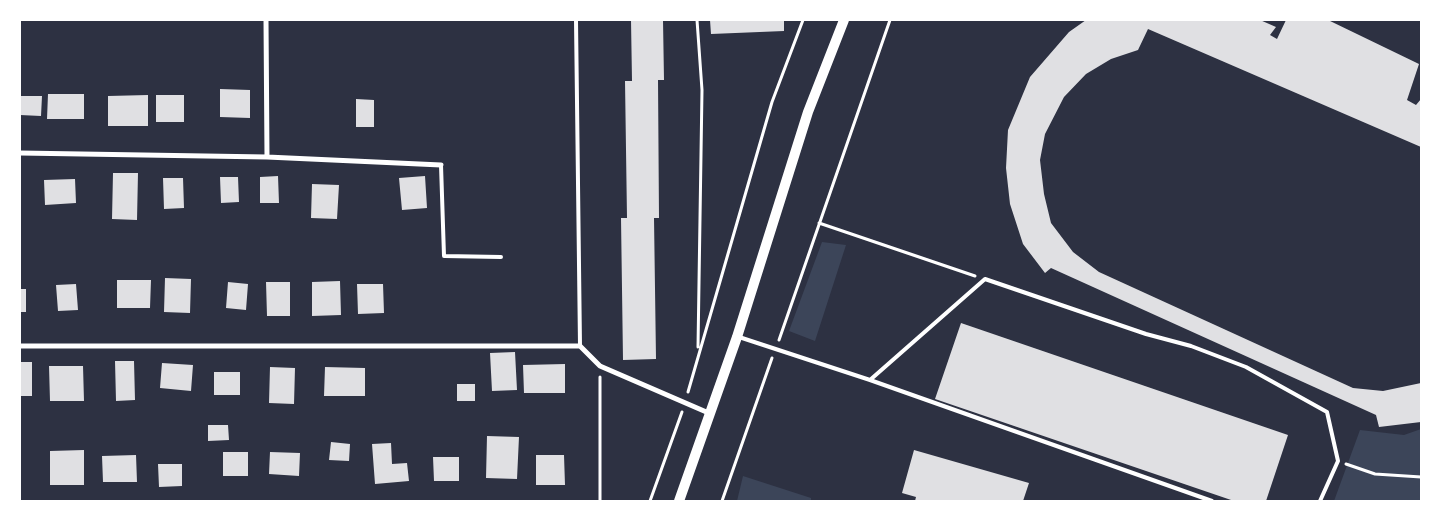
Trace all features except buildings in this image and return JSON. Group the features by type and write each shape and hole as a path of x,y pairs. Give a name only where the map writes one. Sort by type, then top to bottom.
{"main road":[{"path":"679,501 711,414 808,112 844,20"}],"street":[{"path":"266,20 267,157"},
{"path":"20,153 267,157 441,165"},
{"path":"20,346 580,346 600,366 686,401 711,414"}],"lane":[{"path":"576,20 580,346"},
{"path":"441,165 444,256 501,257"},
{"path":"870,380 985,279 1146,334 1191,346 1246,367 1326,412 1338,461 1320,501"},
{"path":"736,337 870,380 1212,501"}],"path":[{"path":"698,20 702,90 698,352"},
{"path":"650,501 686,401 698,352 772,102 804,20"},
{"path":"722,501 890,20"},
{"path":"819,223 985,279"},
{"path":"600,366 600,501"},
{"path":"1338,461 1375,474 1421,477"}],"shaded area":[{"path":"822,242 846,245 815,341 789,331"},
{"path":"1421,429 1421,501 1334,501 1360,430 1404,435"},
{"path":"743,476 811,498 811,501 737,501"}]}
